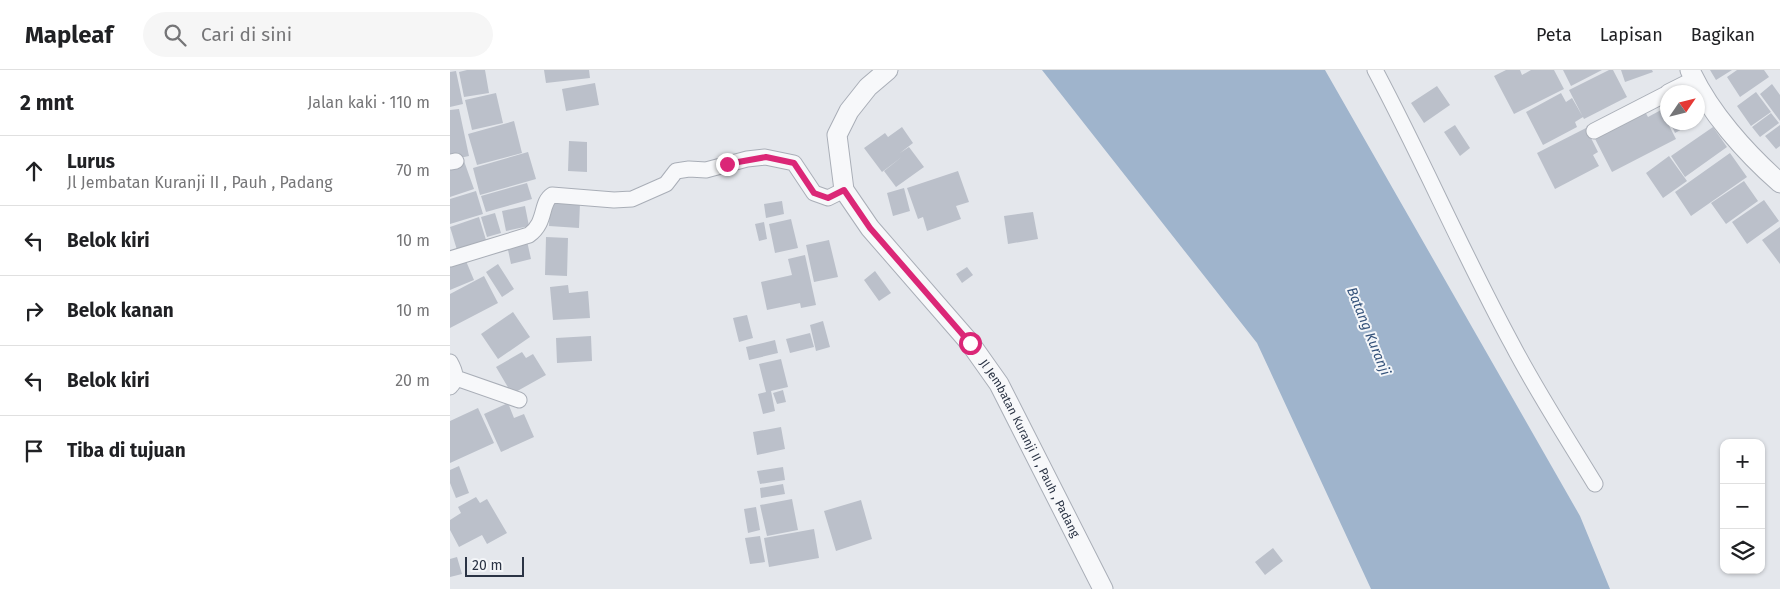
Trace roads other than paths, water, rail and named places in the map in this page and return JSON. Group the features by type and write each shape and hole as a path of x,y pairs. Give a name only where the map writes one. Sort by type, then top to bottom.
{"street":[{"name":"Jl Jembatan Kuranji II , Pauh , Padang","path":"888,70 868,87 849,111 837,134 844,190 870,228 970,343 1000,384 1103,589"},
{"path":"1375,70 1512,346 1595,484"},
{"path":"1678,85 1692,74 1734,136 1760,166 1780,184"},
{"path":"1594,131 1660,97"},
{"path":"450,259 529,235 537,228 542,219 546,200 552,195 614,200 632,199 666,184 676,171 689,169 706,170 747,159 766,157 794,163 816,194 828,198 844,190"},
{"path":"450,362 455,371 453,382 519,400"}],"water":[{"name":"Batang Kuranji","path":"1042,70 1325,70 1580,516 1610,589 1371,589 1257,343"}]}
